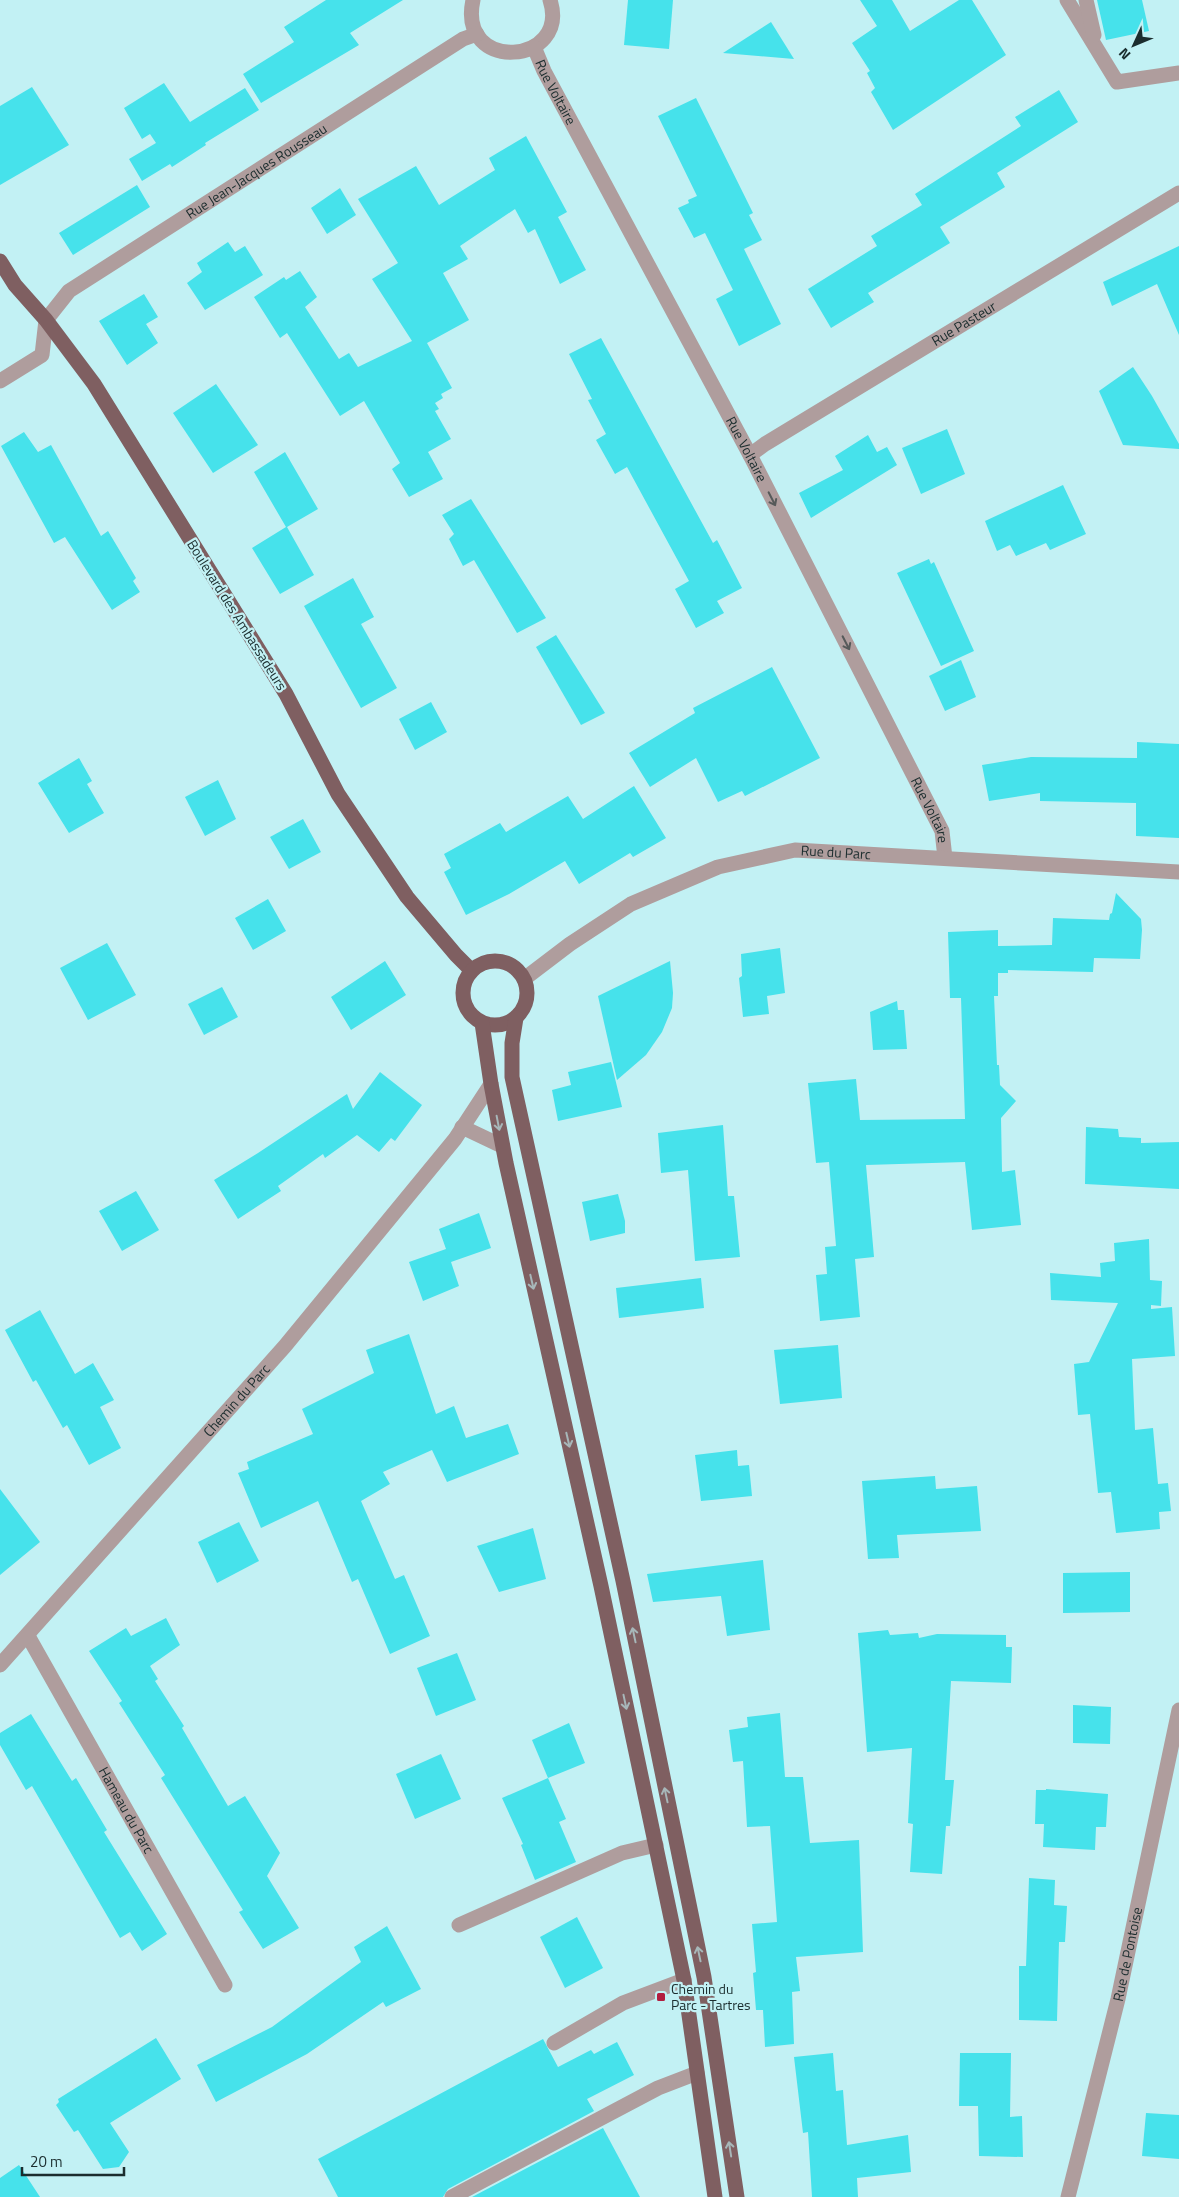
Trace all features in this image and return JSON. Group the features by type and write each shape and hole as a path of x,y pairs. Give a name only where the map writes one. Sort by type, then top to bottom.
{"main road":[{"name":"Boulevard des Ambassadeurs","path":"0,261 15,285 46,320 105,400 286,694 338,794 407,897 471,970"},
{"path":"500,961 514,967 524,979 527,989 527,1000 523,1010 516,1018 500,1025 482,1023 473,1017 463,999 464,984 471,970 480,964 500,961"},
{"path":"516,1018 512,1043 512,1077 623,1581 702,1967 737,2197"},
{"path":"482,1023 490,1084 502,1146 601,1586 684,1980 715,2197"}],"street":[{"path":"473,0 471,10 472,23 477,34 485,44 496,51 509,54 522,52 534,47 543,40 552,18 550,0"},
{"path":"1067,0 1117,82 1179,73"},
{"path":"1086,0 1097,49"},
{"name":"Rue Jean-Jacques Rousseau","path":"46,320 69,291 463,39 477,34"},
{"name":"Rue Voltaire","path":"534,47 549,80 750,455 942,831 945,858"},
{"name":"Rue Pasteur","path":"750,455 765,444 1179,193"},
{"path":"0,381 42,355 46,320"},
{"name":"Rue du Parc","path":"524,979 570,944 632,904 718,867 795,850 1179,872"},
{"name":"Chemin du Parc","path":"0,1665 28,1636 285,1346 455,1139 490,1084"},
{"path":"462,1127 502,1146"},
{"name":"Hameau du Parc","path":"28,1636 225,1984"},
{"name":"Rue de Pontoise","path":"1068,2197 1118,1999 1179,1710"},
{"path":"459,1925 622,1853 656,1845"},
{"path":"554,2043 623,2002 684,1980"},
{"path":"452,2197 658,2088 697,2073"}],"building":[{"path":"326,0 403,0 350,33 359,45 261,103 243,74 294,42 284,27"},
{"path":"628,0 673,0 669,49 624,45"},
{"path":"860,0 892,0 910,31 959,0 972,0 1006,55 893,130 871,92 875,88 867,73 870,71 852,43 877,26"},
{"path":"1097,0 1142,0 1149,31 1106,40"},
{"path":"771,22 794,59 723,53"},
{"path":"164,83 190,122 245,88 259,110 205,143 206,145 172,167 170,164 142,181 129,159 156,143 150,134 142,139 124,108"},
{"path":"32,87 69,145 0,185 0,106"},
{"path":"1059,90 1078,122 997,173 1005,187 940,227 950,243 868,293 874,302 831,328 808,289 877,246 871,236 922,205 915,194 1021,126 1015,117"},
{"path":"696,98 753,213 749,215 762,240 744,249 781,324 739,346 716,299 733,290 705,233 694,238 678,208 689,203 688,200 697,196 658,116"},
{"path":"526,136 567,212 558,217 586,270 560,284 535,229 528,233 515,209 460,246 468,259 443,273 469,320 427,343 452,388 441,394 443,398 435,403 439,409 435,411 451,439 428,452 443,479 409,497 392,469 400,463 364,401 340,416 287,333 280,338 254,297 284,277 286,280 300,271 317,297 305,307 339,359 349,353 358,367 412,341 372,279 398,263 358,199 416,166 439,205 495,170 489,158"},
{"path":"137,185 150,207 73,255 59,233"},
{"path":"340,188 356,215 327,234 311,208"},
{"path":"228,242 235,252 245,246 263,275 205,310 187,283 202,272 197,263"},
{"path":"1179,246 1179,335 1157,284 1112,306 1103,282"},
{"path":"144,294 158,317 146,324 158,343 127,365 99,321"},
{"path":"601,338 713,543 717,540 742,588 717,601 724,613 696,628 675,589 689,581 627,467 615,474 596,440 606,434 588,400 592,399 569,354"},
{"path":"1133,367 1179,444 1179,449 1123,445 1099,391"},
{"path":"216,384 258,445 213,473 173,413"},
{"path":"947,429 965,474 921,494 902,448"},
{"path":"24,432 38,452 51,445 101,536 108,531 136,578 133,581 140,592 112,610 65,537 54,543 1,446"},
{"path":"868,435 877,452 887,447 897,465 811,518 799,493 843,470 835,456"},
{"path":"285,452 318,509 287,527 314,575 280,594 252,548 286,527 254,472"},
{"path":"1063,485 1086,534 1050,550 1046,543 1016,556 1010,545 997,551 985,521"},
{"path":"471,499 546,618 517,633 474,560 463,566 449,539 454,534 442,515"},
{"path":"929,559 931,564 934,562 974,651 941,666 897,573"},
{"path":"353,578 374,617 361,624 397,688 361,708 304,606"},
{"path":"556,635 605,713 581,725 536,647"},
{"path":"961,660 976,697 945,711 929,676"},
{"path":"772,667 820,758 745,796 742,791 718,802 696,758 650,787 629,753 695,713 693,708"},
{"path":"431,702 447,732 415,750 399,719"},
{"path":"1137,742 1179,744 1179,838 1136,836 1136,803 1040,801 1040,793 989,801 982,765 1031,757 1137,758"},
{"path":"79,758 92,781 87,784 104,813 69,833 38,783"},
{"path":"218,780 236,819 205,836 185,797"},
{"path":"634,786 666,838 633,857 630,853 579,884 565,861 509,894 466,915 444,872 451,868 444,854 500,823 506,832 568,796 583,819"},
{"path":"303,819 321,852 289,869 270,837"},
{"path":"1116,893 1141,919 1140,959 1094,958 1093,972 1008,970 1008,973 998,973 998,996 994,996 997,1065 999,1065 1000,1085 1016,1101 1001,1118 1002,1172 1015,1170 1021,1225 972,1230 965,1162 866,1165 874,1257 855,1259 860,1317 820,1321 816,1275 827,1274 825,1247 836,1246 829,1162 816,1163 808,1083 856,1079 860,1120 965,1119 961,998 950,998 948,932 998,930 998,946 1052,945 1053,918 1109,920"},
{"path":"268,899 286,931 253,950 235,918"},
{"path":"107,943 136,995 88,1020 60,968"},
{"path":"780,948 785,993 767,996 769,1014 743,1017 739,978 742,976 741,954"},
{"path":"385,961 406,995 351,1030 331,997"},
{"path":"670,961 673,993 672,1008 662,1032 646,1055 617,1080 598,996"},
{"path":"222,987 238,1017 204,1035 188,1004"},
{"path":"897,1001 898,1010 904,1010 907,1049 873,1050 870,1012"},
{"path":"611,1062 622,1107 558,1121 552,1090 571,1085 568,1072"},
{"path":"380,1072 422,1105 395,1141 391,1138 379,1152 357,1135 325,1158 323,1154 278,1186 281,1191 238,1219 214,1180 347,1094 353,1109"},
{"path":"723,1125 728,1196 734,1196 740,1257 695,1261 688,1170 661,1173 658,1133"},
{"path":"1086,1127 1118,1129 1119,1137 1141,1138 1141,1143 1179,1142 1179,1189 1085,1184"},
{"path":"136,1191 159,1230 122,1251 99,1211"},
{"path":"618,1194 625,1221 625,1233 590,1241 582,1202"},
{"path":"479,1213 491,1248 451,1262 459,1286 423,1301 409,1262 446,1249 439,1229"},
{"path":"1149,1239 1150,1280 1162,1281 1161,1306 1151,1305 1151,1309 1172,1307 1175,1356 1132,1359 1135,1430 1153,1428 1158,1484 1168,1483 1171,1511 1159,1512 1160,1529 1116,1533 1111,1492 1098,1493 1090,1414 1078,1415 1074,1364 1089,1362 1118,1303 1051,1300 1050,1273 1101,1277 1100,1263 1115,1261 1114,1243"},
{"path":"701,1278 704,1308 619,1318 616,1288"},
{"path":"40,1310 75,1374 93,1363 114,1400 100,1407 121,1448 89,1465 67,1425 63,1428 36,1380 33,1382 5,1330"},
{"path":"409,1334 436,1414 454,1406 466,1438 508,1424 519,1454 447,1482 432,1450 383,1472 390,1484 361,1501 395,1579 404,1575 430,1636 390,1654 358,1579 352,1582 318,1501 261,1528 238,1473 249,1469 247,1462 313,1434 302,1409 374,1373 366,1350"},
{"path":"838,1345 842,1398 780,1404 774,1350"},
{"path":"737,1450 738,1466 749,1465 752,1496 701,1501 695,1455"},
{"path":"935,1476 936,1489 977,1486 981,1531 897,1535 899,1558 868,1559 862,1481"},
{"path":"0,1489 40,1542 0,1575"},
{"path":"239,1522 259,1561 217,1583 198,1542"},
{"path":"533,1528 546,1579 499,1592 477,1546"},
{"path":"763,1560 770,1630 727,1636 721,1596 653,1602 647,1574"},
{"path":"1130,1572 1130,1612 1063,1613 1063,1573"},
{"path":"166,1618 180,1645 150,1666 158,1679 155,1681 184,1726 182,1728 228,1806 245,1796 280,1853 267,1876 299,1928 263,1949 239,1912 243,1910 161,1778 165,1775 119,1703 122,1701 89,1651 126,1628 131,1636"},
{"path":"888,1630 890,1635 918,1633 919,1638 937,1634 1006,1635 1006,1647 1012,1647 1011,1683 951,1681 945,1780 954,1780 950,1826 946,1826 942,1874 910,1872 913,1824 908,1823 912,1748 867,1752 858,1633"},
{"path":"457,1653 476,1700 436,1716 417,1668"},
{"path":"1073,1705 1111,1707 1110,1744 1073,1743"},
{"path":"780,1713 785,1777 803,1777 810,1843 859,1840 863,1952 796,1957 800,1991 792,1992 794,2044 765,2047 763,2010 756,2010 753,1973 756,1972 752,1924 777,1922 770,1826 747,1827 743,1761 733,1762 729,1730 748,1727 747,1717"},
{"path":"31,1714 72,1781 76,1778 107,1830 104,1832 167,1934 142,1951 130,1932 120,1938 32,1786 26,1790 0,1745 0,1733"},
{"path":"569,1723 585,1763 548,1778 532,1740"},
{"path":"441,1754 461,1799 415,1819 396,1774"},
{"path":"548,1778 566,1819 559,1822 576,1862 535,1880 521,1845 523,1844 502,1798"},
{"path":"1046,1789 1108,1794 1106,1827 1096,1827 1095,1850 1043,1847 1044,1824 1035,1824 1036,1790"},
{"path":"1029,1878 1055,1880 1054,1905 1067,1906 1065,1942 1059,1942 1057,2021 1019,2020 1019,1966 1026,1966"},
{"path":"577,1917 603,1968 565,1988 540,1937"},
{"path":"387,1926 421,1989 386,2007 383,2002 307,2054 216,2102 197,2065 272,2027 361,1962 354,1947"},
{"path":"156,2038 181,2079 110,2123 129,2152 119,2167 103,2169 78,2130 74,2132 56,2105 59,2102 58,2099"},
{"path":"543,2039 558,2067 591,2050 594,2054 617,2042 634,2075 587,2099 594,2111 448,2189 443,2197 338,2197 318,2159"},
{"path":"833,2053 836,2091 843,2090 847,2145 908,2135 911,2172 857,2178 858,2197 812,2197 808,2132 803,2133 794,2057"},
{"path":"960,2053 1011,2053 1010,2117 1022,2116 1023,2157 979,2156 978,2106 959,2106"},
{"path":"1146,2113 1179,2115 1179,2159 1142,2156"},
{"path":"603,2128 640,2197 472,2197"},
{"path":"19,2165 40,2197 0,2197 0,2178"}],"place":[{"name":"Chemin du Parc - Tartres","path":"661,1997"}]}
